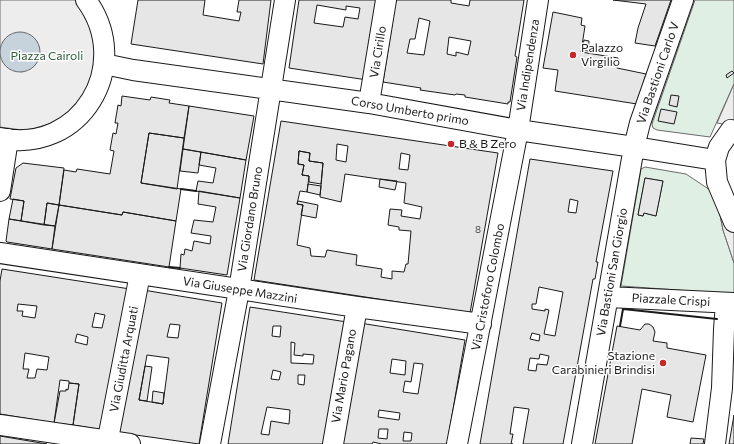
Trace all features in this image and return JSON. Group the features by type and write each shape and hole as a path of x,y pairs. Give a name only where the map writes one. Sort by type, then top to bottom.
{"street":[{"path":"0,191 4,138 27,140 58,130 74,120 92,100 98,89 104,64 103,37 100,24 86,0"},
{"name":"Via Giordano Bruno","path":"210,444 239,290 285,0"},
{"name":"Via Cirillo","path":"370,103 386,0"},
{"name":"Via Indipendenza","path":"518,130 538,0"},
{"name":"Via Bastioni Carlo V","path":"634,147 640,123 683,0"},
{"name":"Corso Umberto primo","path":"104,64 133,70 370,103 518,130 715,160"},
{"path":"733,129 719,147 715,160 717,182 727,191 734,222"},
{"name":"Via Cristoforo Colombo","path":"457,444 518,130"},
{"name":"Via Bastioni San Giorgio","path":"582,444 634,147"},
{"name":"Via Giuseppe Mazzini","path":"0,253 239,290 481,324"},
{"name":"Via Giuditta Arquati","path":"108,442 140,274"},
{"name":"Piazzale Crispi","path":"608,297 730,303"},
{"path":"715,444 722,388 724,329 730,303"},
{"name":"Via Mario Pagano","path":"333,444 357,307"},
{"path":"0,425 108,442 130,444"}],"green space":[{"path":"695,0 734,0 734,84 710,137 657,130 653,128 652,124"},
{"path":"645,167 686,174 716,194 723,230 734,263 734,294 621,286 641,169","holes":["645,178 663,181 656,216 644,213 643,216 638,215"]}],"shaded area":[{"name":"Piazza Cairoli","path":"0,0 76,0 97,41 90,86 71,111 53,123 32,129 22,130 0,127","holes":["5,40 36,40 39,47 36,64 30,69 21,72 1,49"]},
{"path":"20,32 34,38 40,52 34,66 20,72 6,66 0,52 6,38"},
{"path":"734,84 734,126 717,123"},
{"path":"718,205 734,208 734,263 723,230"}],"building":[{"path":"138,0 205,0 203,15 239,21 241,12 237,12 239,0 271,0 263,64 131,44"},
{"path":"299,0 379,0 367,80 289,68","holes":["317,5 346,10 346,6 360,8 358,19 345,17 343,27 314,23"]},
{"path":"396,0 451,0 451,3 469,6 470,0 524,0 515,56 517,57 510,102 508,102 508,104 465,97 465,95 420,90 421,88 383,82","holes":["419,18 430,21 424,55 407,53 410,39 415,39","449,37 471,41 468,55 456,52 456,56 447,54"]},
{"path":"613,0 671,0 655,46 635,43 646,4"},
{"name":"Palazzo Virgilio","path":"553,12 582,18 581,25 585,26 581,52 618,58 617,68 646,74 637,104 555,91 558,70 543,68"},
{"path":"584,40 589,41 588,51 582,50"},
{"path":"732,71 734,73 727,78 726,75"},
{"path":"671,95 679,96 677,107 669,105"},
{"path":"122,96 150,100 151,97 170,100 169,103 189,106 184,138 149,133 141,183 181,189 176,221 123,212 122,215 59,205 64,170 76,172 77,169 110,174 114,151 110,150 113,133 116,134 118,123 115,123 118,105 121,106"},
{"path":"189,106 254,116 246,160 183,149"},
{"path":"661,109 677,112 674,124 658,121"},
{"path":"281,121 498,153 470,313 254,280","holes":["337,144 348,146 346,162 336,160","299,151 310,153 309,161 323,163 320,197 341,202 345,174 406,183 404,203 422,207 420,219 401,216 402,210 390,209 388,225 399,227 399,230 411,231 408,264 406,264 404,272 392,271 392,279 381,277 382,269 356,265 357,255 327,250 325,257 311,256 310,248 297,245 303,205 297,204 300,191 307,192 309,176 302,175 304,165 298,164","401,153 410,155 408,170 399,169"]},
{"path":"149,133 184,138 177,189 141,183"},
{"path":"183,149 201,152 198,173 180,171"},
{"path":"299,151 310,153 309,161 323,163 321,184 309,182 309,176 302,175 304,165 298,164"},
{"path":"201,152 246,160 240,198 196,191 198,181 213,183 216,168 199,165"},
{"path":"530,159 613,171 596,262 598,262 595,279 593,279 563,444 523,444 529,409 514,407 510,434 513,434 511,444 480,444","holes":["570,199 578,201 576,213 568,212","539,287 563,292 555,336 544,334 549,310 545,309 545,311 532,309 532,304 536,304","532,333 540,335 539,341 530,339","540,354 549,356 547,365 537,364 536,371 528,370 530,358 539,359"]},
{"path":"23,163 64,168 59,205 47,203 44,225 21,221 24,201 10,199 16,168"},
{"path":"645,178 663,181 656,216 644,213 643,216 638,215"},
{"path":"380,179 397,181 395,190 379,187"},
{"path":"308,184 321,186 320,195 307,192"},
{"path":"199,191 240,198 227,275 180,268 181,254 184,255 185,249 192,251 194,241 210,244 211,236 191,233 194,220 213,222 216,207 198,204"},
{"path":"13,199 24,201 21,221 9,219"},
{"path":"298,201 318,205 316,218 301,215 303,205 297,204"},
{"path":"47,203 59,205 55,226 44,225"},
{"path":"59,205 122,215 123,212 176,221 169,267 52,249"},
{"path":"9,219 55,226 52,249 7,242"},
{"path":"2,269 130,289 103,430 73,425 79,384 69,383 69,381 60,380 54,423 0,414 0,281","holes":["18,304 37,306 35,318 22,316 23,311 17,311","95,313 105,315 102,328 92,327","77,334 88,337 87,345 75,342","25,353 49,357 47,370 37,369 35,378 27,378 29,369 23,369"]},
{"path":"143,290 222,303 199,444 115,432","holes":["170,324 180,325 178,338 167,337","147,355 169,358 163,404 139,400"]},
{"path":"250,307 347,322 327,444 228,444","holes":["273,326 281,326 280,337 272,336","291,342 295,343 294,355 314,355 313,364 291,363","273,370 281,372 279,380 271,379","298,375 305,375 304,385 298,384","267,407 290,410 289,424 271,421 269,435 261,434"]},
{"path":"360,323 465,340 447,444 382,444 373,442 372,444 340,444","holes":["392,359 406,361 405,375 390,373","414,363 423,364 418,394 403,392 405,381 411,382","379,410 400,413 399,420 378,417","379,429 388,429 387,439 378,438","404,432 412,433 411,441 403,441"]},
{"path":"645,324 649,324 653,327 655,332 653,341 667,343 667,348 706,355 693,422 667,417 671,395 642,389 632,444 595,444 617,326 640,330"},
{"path":"145,366 152,367 147,401 139,400"},
{"path":"69,383 79,384 73,425 54,423 60,391 66,391 66,389 68,390"},
{"path":"153,391 164,393 163,404 152,402"},
{"path":"734,415 734,444 729,444"},
{"path":"0,436 47,444 0,444"},
{"path":"691,438 704,439 703,444 690,444"}],"wall":[{"path":"181,189 196,191"},
{"path":"169,267 180,268"},
{"path":"620,326 623,309 717,319"}],"place":[{"name":"Palazzo Virgilio","path":"573,55"},
{"name":"B & B Zero","path":"451,144"},
{"name":"Stazione Carabinieri Brindisi","path":"663,363"}]}
